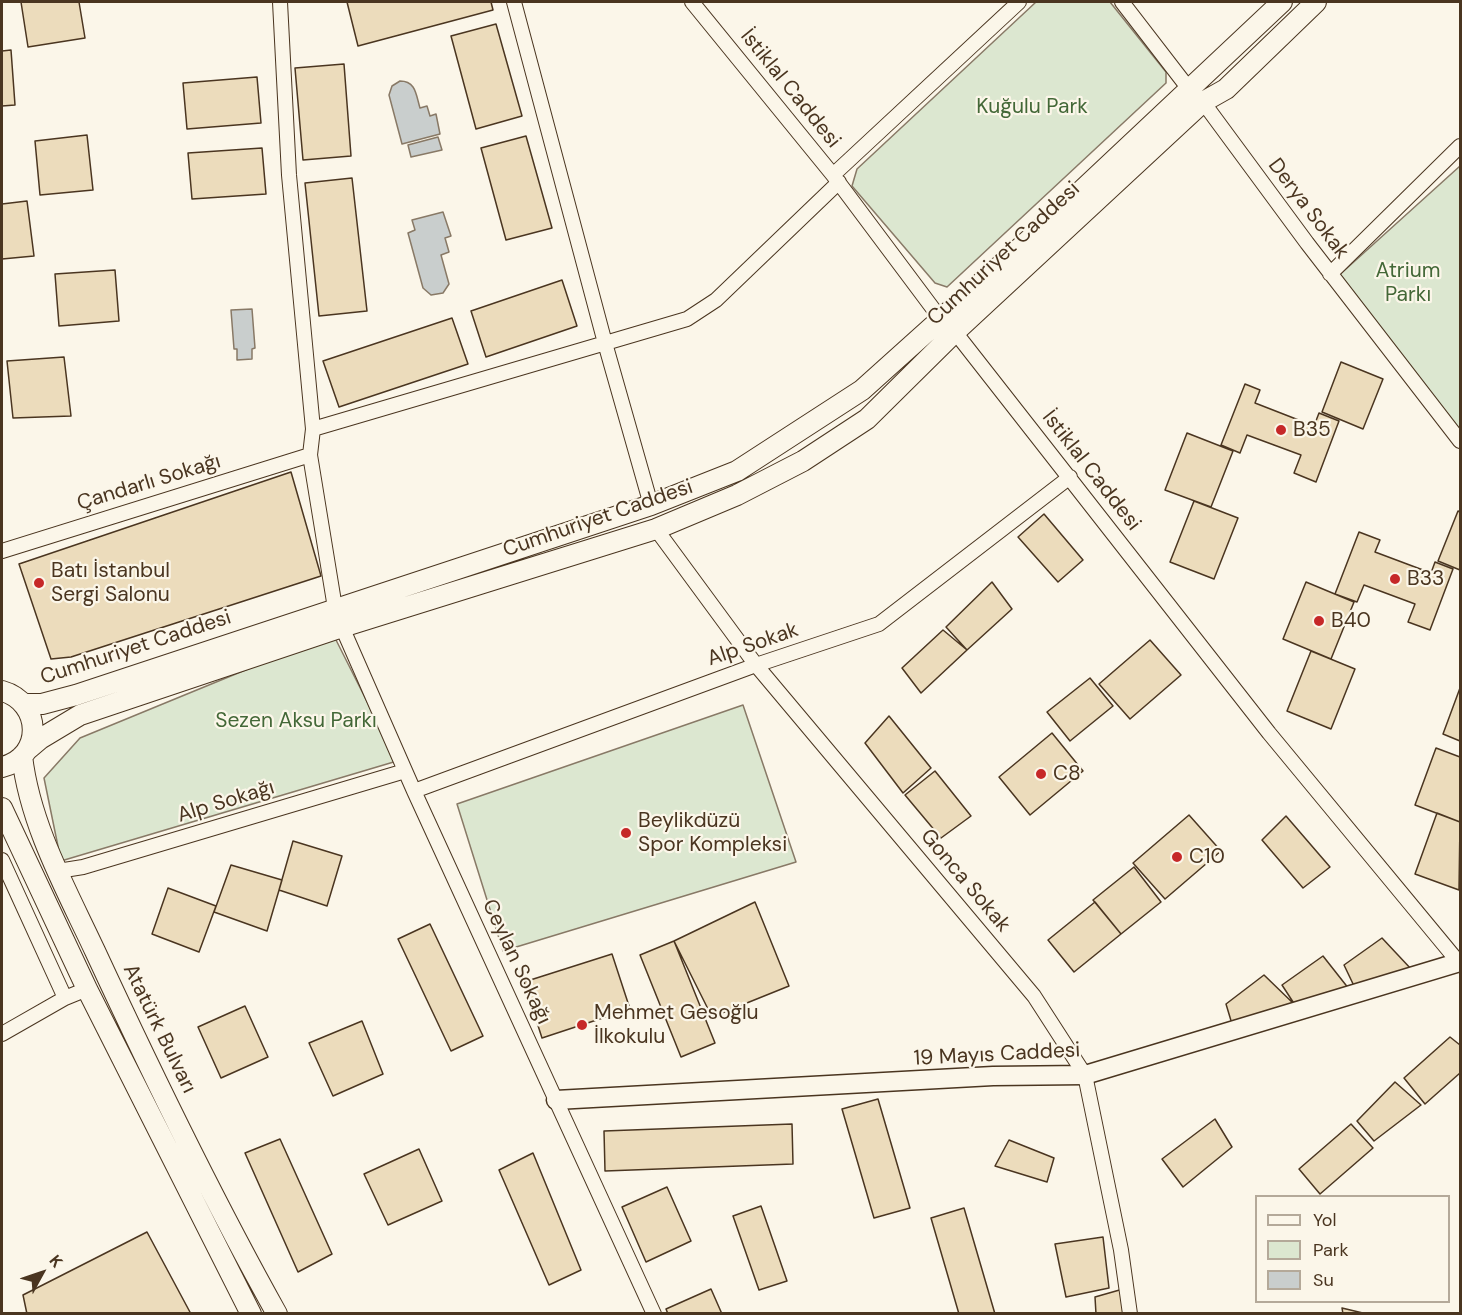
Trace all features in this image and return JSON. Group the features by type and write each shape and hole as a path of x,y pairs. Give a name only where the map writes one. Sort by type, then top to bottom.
{"main road":[{"name":"Cumhuriyet Caddesi","path":"2,767 40,739 81,715 338,618 651,505 737,471 862,390 948,325 1196,96 1282,2"},
{"name":"Cumhuriyet Caddesi","path":"1196,96 1226,89 1316,2"},
{"name":"Cumhuriyet Caddesi","path":"13,697 42,704 656,529 765,481 803,461 867,419 948,325"},
{"path":"651,505 656,529"},
{"path":"2,680 13,697"},
{"name":"Atatürk Bulvarı","path":"13,697 32,720 33,732 24,753 28,795 58,871 136,1039 277,1314"},
{"path":"2,812 87,989 251,1314"}],"street":[{"name":"Ceylan Sokağı","path":"280,2 289,176 313,429 310,454 338,618 414,791 654,1314"},
{"path":"513,2 651,505"},
{"name":"İstiklal Caddesi","path":"692,2 836,179 1269,733 1460,963"},
{"path":"313,429 687,319 716,300 836,179 1019,2"},
{"name":"Derya Sokak","path":"1122,2 1461,441"},
{"path":"1330,274 1461,146"},
{"name":"Çandarlı Sokağı","path":"2,551 310,454"},
{"name":"Alp Sokak","path":"414,791 756,664 879,624 1070,477"},
{"name":"Gonca Sokak","path":"656,529 756,664 1034,996 1085,1075 1121,1250 1130,1314"},
{"name":"Alp Sokağı","path":"58,871 83,867 405,771"},
{"path":"2,860 65,998"},
{"name":"19 Mayıs Caddesi","path":"556,1100 993,1076 1085,1075 1460,963"},
{"path":"2,1034 65,998 87,989"}],"green space":[{"name":"Kuğulu Park","path":"1036,2 1110,2 1166,72 1166,83 947,287 935,283 852,186 857,169"},
{"name":"Atrium Parkı","path":"1460,166 1460,430 1336,278"},
{"name":"Sezen Aksu Parkı","path":"333,634 397,761 61,861 44,778 80,738"},
{"name":"Beylikdüzü Spor Kompleksi","path":"743,705 796,862 503,951 457,804"}],"water":[{"path":"400,81 412,86 420,108 427,106 430,116 436,114 440,134 402,144 389,95 392,86"},
{"path":"438,137 442,150 411,157 408,145"},
{"path":"443,212 451,236 445,238 449,252 441,255 449,284 443,293 431,295 423,288 408,233 415,230 412,220"},
{"path":"252,309 255,348 252,349 252,359 237,360 231,310"}],"building":[{"path":"21,2 79,2 85,38 28,47"},
{"path":"347,2 491,2 493,10 358,46"},
{"path":"496,24 522,116 476,129 451,36"},
{"path":"11,50 15,105 2,106 2,51"},
{"path":"344,64 351,156 303,160 295,68"},
{"path":"257,77 261,123 187,129 183,83"},
{"path":"87,135 93,190 40,195 35,141"},
{"path":"526,136 552,228 506,240 481,148"},
{"path":"262,148 266,194 192,199 188,153"},
{"path":"352,178 367,311 319,316 305,183"},
{"path":"27,201 34,256 2,259 2,204"},
{"path":"115,270 119,321 59,326 55,274"},
{"path":"562,280 577,326 486,357 471,311"},
{"path":"452,318 468,364 339,407 323,361"},
{"path":"64,357 71,416 13,418 7,361"},
{"path":"1341,362 1383,379 1363,429 1322,412"},
{"name":"B35","path":"1245,384 1260,390 1255,403 1314,426 1319,413 1339,421 1316,482 1294,473 1301,455 1247,435 1240,453 1221,445"},
{"path":"1187,433 1233,451 1211,507 1165,490"},
{"path":"291,472 321,576 71,657 51,659 19,564"},
{"path":"1194,501 1238,518 1214,579 1170,562"},
{"path":"1458,511 1460,512 1460,570 1438,561"},
{"path":"1044,514 1083,560 1058,582 1018,537"},
{"name":"B33","path":"1359,532 1380,540 1375,552 1431,573 1435,562 1453,569 1430,630 1408,622 1415,604 1364,585 1357,602 1335,594"},
{"path":"992,582 1012,609 967,650 946,627"},
{"name":"B40","path":"1306,582 1354,602 1331,659 1283,639"},
{"path":"943,630 967,650 921,693 902,668"},
{"path":"1150,640 1181,675 1130,719 1099,684"},
{"path":"1311,651 1355,669 1331,729 1287,711"},
{"path":"1090,678 1113,706 1070,741 1047,712"},
{"path":"1460,688 1460,741 1443,734"},
{"path":"889,716 931,768 903,793 865,743"},
{"name":"C8","path":"1052,733 1083,771 1030,815 999,777"},
{"path":"1436,748 1460,757 1460,822 1415,805"},
{"path":"935,771 971,816 941,838 905,795"},
{"path":"1437,813 1460,822 1459,890 1415,874"},
{"name":"C10","path":"1189,815 1221,851 1165,899 1133,863"},
{"path":"1286,816 1330,867 1303,888 1262,840"},
{"path":"293,841 342,856 327,906 279,890"},
{"path":"231,865 282,880 267,931 214,912"},
{"path":"1134,867 1161,902 1121,934 1093,900"},
{"path":"168,888 216,906 199,952 152,934"},
{"path":"755,902 789,986 712,1017 674,941"},
{"path":"1095,902 1121,934 1074,972 1048,940"},
{"path":"430,924 483,1036 451,1051 398,939"},
{"path":"1382,938 1412,970 1355,988 1344,965"},
{"path":"674,941 715,1043 681,1057 640,955"},
{"path":"612,954 630,1009 542,1038 524,982"},
{"path":"1323,956 1349,989 1295,1005 1282,985"},
{"path":"1264,975 1295,1005 1232,1024 1226,1004"},
{"path":"245,1006 268,1057 221,1078 198,1027"},
{"path":"362,1021 383,1074 333,1096 309,1043"},
{"path":"1450,1037 1460,1045 1460,1073 1425,1104 1404,1078"},
{"path":"1395,1082 1421,1105 1374,1141 1357,1121"},
{"path":"878,1099 910,1208 874,1218 842,1109"},
{"path":"1215,1119 1232,1147 1183,1187 1162,1159"},
{"path":"792,1124 793,1164 605,1171 604,1131"},
{"path":"1351,1124 1373,1148 1320,1194 1299,1169"},
{"path":"280,1139 332,1254 298,1272 245,1153"},
{"path":"1009,1140 1054,1158 1047,1182 995,1166"},
{"path":"419,1149 442,1201 388,1225 364,1174"},
{"path":"533,1153 581,1270 549,1285 499,1170"},
{"path":"667,1187 691,1241 646,1262 622,1207"},
{"path":"761,1206 787,1281 759,1290 733,1216"},
{"path":"964,1208 995,1314 959,1314 931,1218"},
{"path":"147,1232 191,1314 27,1314 23,1295"},
{"path":"1103,1237 1109,1288 1066,1297 1055,1244"},
{"path":"711,1289 722,1314 668,1314 666,1309"},
{"path":"1123,1289 1127,1314 1096,1314 1095,1297"},
{"path":"1342,1308 1367,1314 1343,1314"}],"place":[{"name":"B35","path":"1281,430"},
{"name":"B33","path":"1395,579"},
{"name":"Batı İstanbul Sergi Salonu","path":"39,583"},
{"name":"B40","path":"1319,621"},
{"name":"C8","path":"1041,774"},
{"name":"Beylikdüzü Spor Kompleksi","path":"626,833"},
{"name":"C10","path":"1177,857"},
{"name":"Mehmet Gesoğlu İlkokulu","path":"582,1025"}]}
